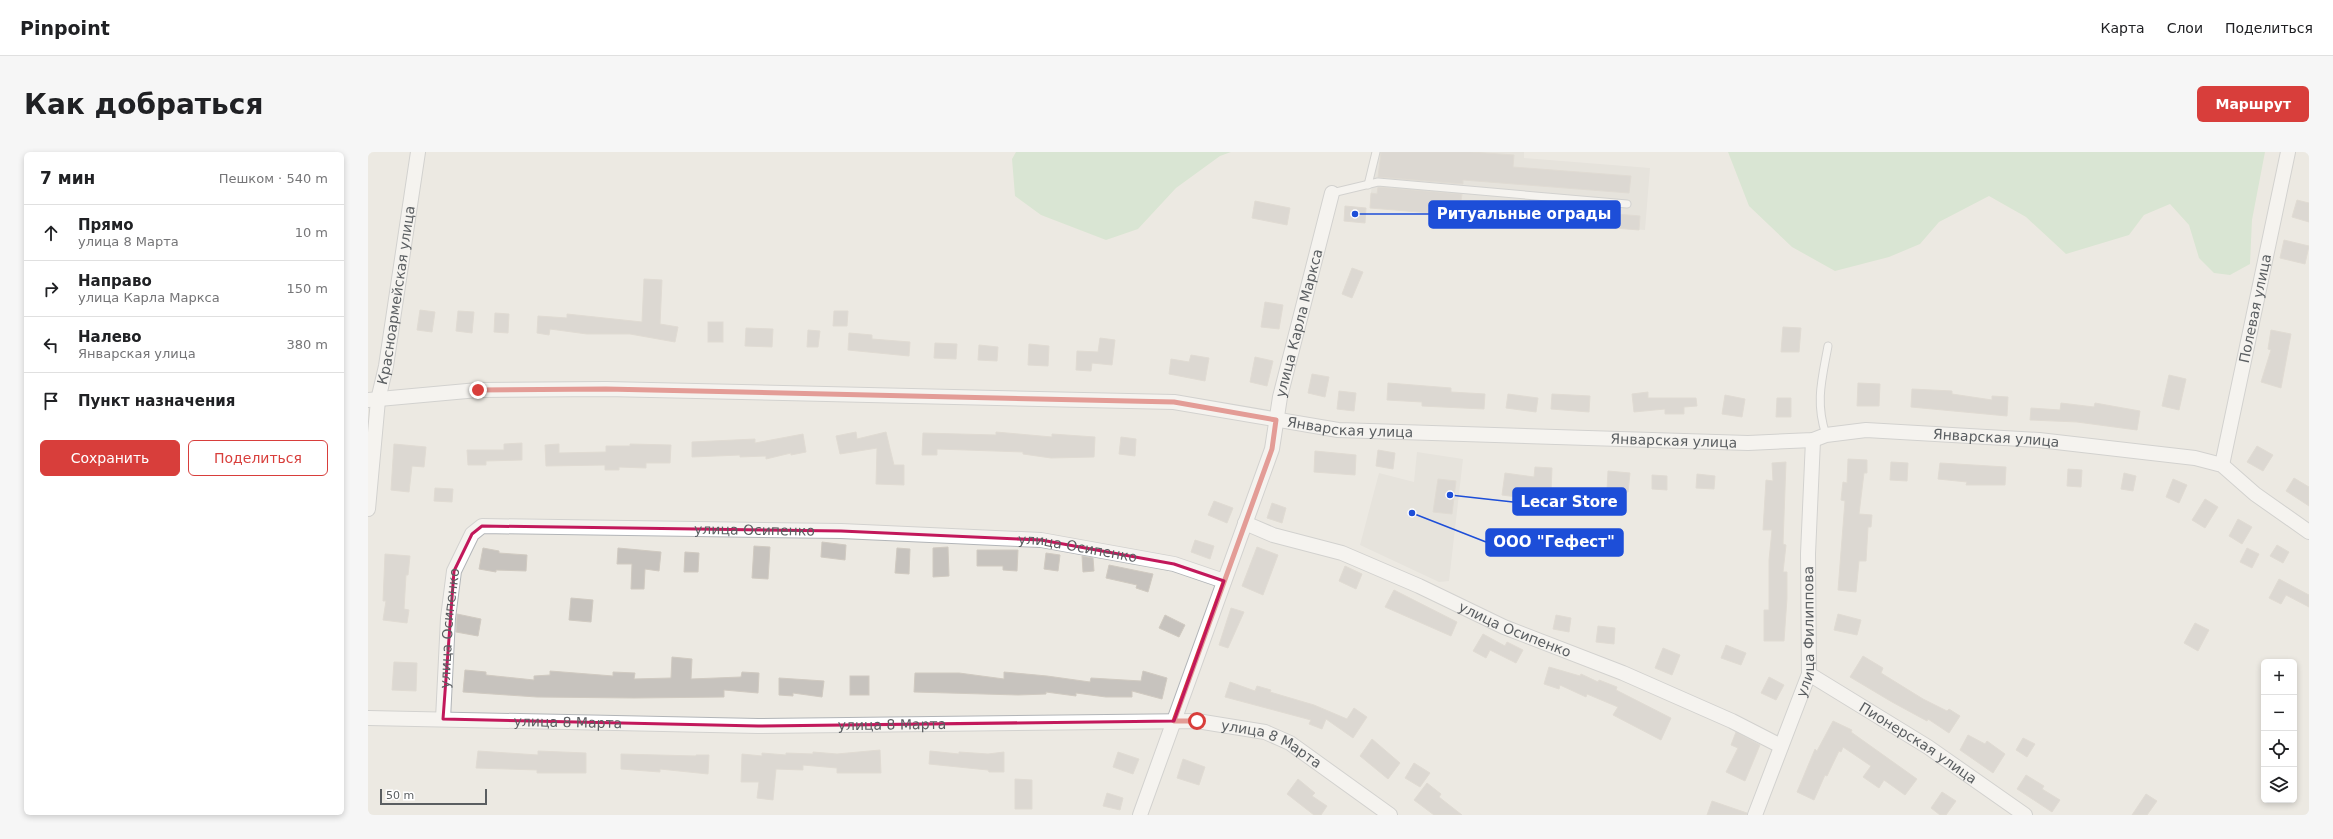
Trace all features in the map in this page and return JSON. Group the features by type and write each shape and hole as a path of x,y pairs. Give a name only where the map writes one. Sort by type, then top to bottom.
{"street":[{"name":"Красноармейская улица","path":"368,509 373,400 418,152"},
{"name":"Полевая улица","path":"2222,465 2288,152"},
{"name":"улица Карла Маркса","path":"1140,815 1272,449 1280,397 1332,193"},
{"name":"Январская улица","path":"373,400 478,390 606,389 1151,401 1174,402 1338,430 1748,443 1820,438 1866,430 2039,440 2195,458 2222,465 2255,494 2309,532"},
{"name":"улица Филиппова","path":"1755,815 1809,674 1808,554 1820,438"},
{"name":"улица Осипенко","path":"1245,523 1273,535 1342,553 1419,586 1504,627 1631,676 1732,721 1781,746"},
{"name":"улица Осипенко","path":"443,719 448,618 454,571 472,534 482,526 841,531 1041,540 1174,564 1224,581"},
{"name":"Пионерская улица","path":"1809,674 1928,747 2025,815"},
{"name":"улица 8 Марта","path":"368,718 758,726 1197,721 1265,732 1290,743 1390,815"}],"lane":[{"path":"1368,185 1376,152"},
{"path":"1332,193 1378,182 1627,204"},
{"path":"1820,438 1819,391 1828,346"}],"highlighted area":[{"path":"482,526 841,531 1041,540 1174,564 1224,581 1174,721 758,726 443,719 454,571 472,534"}],"shaded area":[{"path":"1374,152 1524,152 1524,158 1650,168 1645,230 1370,208"},
{"path":"1417,452 1463,459 1449,581 1439,582 1360,545 1379,473 1414,482"}],"green space":[{"path":"1016,152 1231,152 1220,156 1176,188 1138,229 1106,240 1041,215 1015,196 1012,159"},
{"path":"1728,152 2265,152 2252,220 2250,264 2230,275 2214,273 2199,258 2189,225 2170,204 2144,215 2129,235 2066,254 2026,217 1989,196 1939,222 1920,244 1889,257 1835,271 1792,247 1749,206"}],"building":[{"path":"1381,152 1471,152 1514,155 1513,167 1631,176 1629,193 1463,180 1463,184 1378,177"},
{"path":"1378,187 1462,194 1461,201 1640,216 1639,230 1370,208 1371,193 1377,194"},
{"path":"2297,200 2309,203 2309,222 2292,217"},
{"path":"1255,201 1290,208 1287,225 1252,218"},
{"path":"1345,206 1366,208 1365,223 1344,221"},
{"path":"2284,240 2309,246 2305,264 2280,258"},
{"path":"1352,268 1363,272 1352,298 1342,294"},
{"path":"644,279 662,280 660,324 678,327 675,342 630,334 587,334 550,329 549,335 537,333 538,316 567,318 567,314 642,322"},
{"path":"1265,302 1283,305 1279,329 1261,327"},
{"path":"420,310 435,312 432,332 417,330"},
{"path":"458,311 474,312 472,333 456,331"},
{"path":"834,311 848,311 847,326 833,326"},
{"path":"495,313 509,314 508,333 494,332"},
{"path":"708,322 723,322 723,342 708,342"},
{"path":"1783,327 1801,328 1799,352 1781,352"},
{"path":"746,328 773,329 772,347 745,346"},
{"path":"808,330 820,331 818,347 807,347"},
{"path":"2271,330 2291,334 2281,388 2261,382 2271,350 2268,349"},
{"path":"849,333 872,335 872,339 910,342 909,356 848,350"},
{"path":"1100,338 1115,340 1112,365 1092,363 1091,371 1076,370 1077,351 1098,352"},
{"path":"935,343 957,344 956,359 934,358"},
{"path":"1029,344 1049,346 1048,366 1028,365"},
{"path":"979,345 998,347 997,361 978,360"},
{"path":"1191,355 1209,358 1205,381 1169,374 1171,359 1189,362"},
{"path":"1255,357 1273,361 1267,386 1250,382"},
{"path":"1312,374 1329,377 1325,397 1308,393"},
{"path":"2169,375 2186,379 2179,410 2162,406"},
{"path":"1388,383 1451,388 1451,392 1485,394 1484,409 1422,406 1422,402 1387,400"},
{"path":"1858,383 1880,384 1879,406 1857,406"},
{"path":"1912,389 1952,391 1952,394 1992,400 1992,396 2008,397 2007,416 1911,407"},
{"path":"1339,391 1356,393 1354,411 1337,409"},
{"path":"1648,392 1648,398 1696,398 1697,406 1684,407 1684,414 1665,414 1665,409 1634,412 1632,394"},
{"path":"1508,394 1538,398 1536,412 1506,408"},
{"path":"1552,394 1590,396 1589,412 1551,409"},
{"path":"1725,395 1745,399 1742,417 1722,414"},
{"path":"1777,398 1791,398 1791,417 1776,417"},
{"path":"2061,403 2094,407 2095,403 2140,411 2137,430 2077,422 2030,420 2031,408 2060,410"},
{"path":"856,432 857,439 886,432 894,465 904,465 904,485 876,484 877,448 840,454 836,436"},
{"path":"996,432 1052,437 1052,434 1095,437 1094,457 1051,458 1023,454 1023,452 937,449 937,455 922,455 923,433 996,435"},
{"path":"803,434 806,452 791,455 791,453 766,459 766,456 740,457 740,455 692,457 692,442 755,439 755,443"},
{"path":"1121,437 1136,439 1135,456 1119,454"},
{"path":"522,443 522,460 486,461 486,465 468,465 467,450 504,450 504,444"},
{"path":"394,444 426,447 424,467 412,466 409,492 391,490"},
{"path":"559,444 559,453 606,452 606,446 630,446 630,444 671,445 670,463 646,463 646,468 619,467 619,470 605,470 605,465 546,466 545,445"},
{"path":"2257,446 2273,455 2263,471 2247,462"},
{"path":"1378,450 1395,453 1393,469 1376,466"},
{"path":"1315,451 1356,455 1355,475 1314,472"},
{"path":"1848,459 1867,460 1867,473 1864,473 1859,514 1872,515 1871,527 1868,527 1866,561 1859,561 1856,592 1838,590 1845,501 1841,500 1843,482 1847,483"},
{"path":"1786,462 1783,544 1786,545 1783,572 1787,572 1787,598 1784,641 1764,641 1764,610 1769,610 1769,560 1772,530 1763,530 1766,480 1773,481 1772,463"},
{"path":"1891,462 1908,463 1907,481 1890,480"},
{"path":"1940,463 2006,467 2005,485 1966,485 1967,482 1938,479"},
{"path":"1535,467 1552,468 1551,492 1518,490 1517,497 1502,495 1505,473 1534,477"},
{"path":"2068,469 2082,470 2081,487 2067,486"},
{"path":"1608,471 1630,473 1628,492 1607,490"},
{"path":"2124,473 2136,476 2133,491 2121,489"},
{"path":"1697,474 1715,476 1714,489 1696,488"},
{"path":"1652,475 1667,476 1667,490 1652,489"},
{"path":"2294,478 2309,487 2309,506 2286,491"},
{"path":"1438,479 1456,481 1452,514 1433,512"},
{"path":"2173,479 2187,485 2179,503 2166,497"},
{"path":"435,488 453,489 452,502 434,501"},
{"path":"2205,499 2218,507 2205,528 2192,520"},
{"path":"1214,501 1233,508 1227,523 1208,515"},
{"path":"1272,503 1286,508 1282,523 1267,518"},
{"path":"2238,519 2252,527 2242,544 2229,536"},
{"path":"1195,540 1214,546 1210,559 1191,552"},
{"path":"822,542 846,545 845,560 821,557"},
{"path":"2277,545 2289,552 2283,563 2270,556"},
{"path":"754,546 770,547 768,579 752,578"},
{"path":"948,547 949,576 933,577 933,548"},
{"path":"1257,547 1278,555 1263,595 1242,586"},
{"path":"483,548 499,551 499,553 527,555 526,571 496,570 496,572 479,569"},
{"path":"618,548 661,552 659,571 645,569 644,589 631,589 632,564 617,564"},
{"path":"897,548 910,549 909,574 895,573"},
{"path":"2247,548 2259,554 2252,568 2240,562"},
{"path":"977,550 1018,550 1017,571 1003,570 1003,566 977,566"},
{"path":"685,552 699,553 698,572 684,572"},
{"path":"1046,553 1060,555 1058,571 1044,569"},
{"path":"385,554 410,556 408,575 406,575 404,609 409,610 407,623 383,620 386,601 383,601"},
{"path":"1082,556 1093,558 1094,571 1083,572"},
{"path":"1109,565 1153,574 1148,592 1136,588 1137,585 1106,578"},
{"path":"1345,566 1362,574 1356,589 1339,581"},
{"path":"2279,579 2309,595 2309,607 2286,595 2281,604 2269,598"},
{"path":"1394,590 1457,622 1451,636 1385,607"},
{"path":"571,598 593,600 591,622 569,620"},
{"path":"1231,608 1244,612 1228,648 1219,645"},
{"path":"457,614 481,619 478,636 456,632"},
{"path":"1838,614 1861,620 1857,635 1834,630"},
{"path":"1165,615 1185,625 1179,637 1159,628"},
{"path":"1556,615 1571,618 1569,632 1553,629"},
{"path":"2195,623 2209,630 2198,651 2184,643"},
{"path":"1598,626 1615,628 1614,644 1596,642"},
{"path":"1483,634 1505,646 1507,642 1523,650 1516,663 1490,650 1486,658 1473,651"},
{"path":"1726,645 1746,653 1741,665 1721,658"},
{"path":"1663,648 1680,655 1672,675 1655,668"},
{"path":"1863,656 1883,668 1881,673 1923,699 1947,711 1949,709 1960,716 1949,733 1928,719 1927,721 1850,677"},
{"path":"672,657 692,659 691,679 741,677 742,672 759,673 758,693 724,690 724,697 634,698 537,697 463,692 465,670 486,672 486,675 534,680 534,676 550,675 550,671 613,676 613,672 635,673 634,679 671,678"},
{"path":"394,662 417,663 416,691 392,690"},
{"path":"1549,667 1580,676 1581,674 1598,682 1599,680 1617,687 1616,690 1671,718 1661,740 1613,715 1618,707 1587,694 1586,697 1560,685 1559,689 1544,684"},
{"path":"1143,671 1167,678 1162,699 1132,691 1132,697 1106,697 1076,693 1076,696 1046,692 1046,694 1018,695 914,692 915,673 959,673 1004,679 1004,672 1090,682 1091,678 1141,681"},
{"path":"850,676 869,676 869,695 850,695"},
{"path":"1769,677 1784,685 1776,700 1761,693"},
{"path":"779,678 824,681 822,697 793,693 793,696 779,695"},
{"path":"1230,682 1255,691 1257,686 1271,690 1270,692 1314,705 1347,719 1354,708 1367,717 1353,738 1326,719 1322,729 1309,724 1311,720 1225,697"},
{"path":"1833,721 1852,730 1851,732 1917,779 1905,795 1884,780 1879,788 1863,777 1871,766 1843,747 1841,752 1839,751 1827,776 1825,775 1814,800 1797,792 1815,749 1817,751"},
{"path":"1736,732 1760,745 1745,781 1726,772 1738,748 1731,745"},
{"path":"1968,735 1985,744 1987,741 2005,754 1993,773 1960,750"},
{"path":"2023,738 2035,744 2027,757 2016,750"},
{"path":"1372,739 1400,763 1388,779 1360,756"},
{"path":"880,750 881,773 837,773 837,768 803,765 803,770 776,769 773,800 757,798 759,782 741,782 742,754 762,756 762,753 786,755 786,753 813,754 813,752 837,754"},
{"path":"478,751 538,755 538,751 586,753 586,773 537,773 537,770 476,768"},
{"path":"930,751 959,754 959,752 988,754 1004,752 1004,772 989,772 988,770 929,764"},
{"path":"1118,752 1139,759 1133,774 1113,767"},
{"path":"621,754 709,755 708,774 660,769 660,772 621,769"},
{"path":"1183,759 1205,767 1199,785 1177,778"},
{"path":"1414,763 1430,773 1420,787 1405,778"},
{"path":"2026,775 2044,786 2042,789 2060,800 2052,812 2017,789"},
{"path":"1015,779 1032,780 1032,809 1015,809"},
{"path":"1298,779 1315,793 1312,796 1327,806 1321,815 1314,815 1287,794"},
{"path":"1427,783 1441,794 1439,797 1462,815 1434,815 1414,800"},
{"path":"1942,792 1956,801 1946,815 1940,815 1931,808"},
{"path":"1107,793 1123,798 1120,810 1103,806"},
{"path":"2146,794 2157,801 2147,815 2132,815"},
{"path":"1712,801 1747,813 1747,815 1707,815"}],"place":[{"name":"Ритуальные ограды","path":"1355,214"},
{"name":"Lecar Store","path":"1450,495"},
{"name":"ООО \"Гефест\"","path":"1412,513"}],"route":[{"path":"478,390 606,389 1174,402 1276,420 1272,449 1174,721 1197,721"}]}
